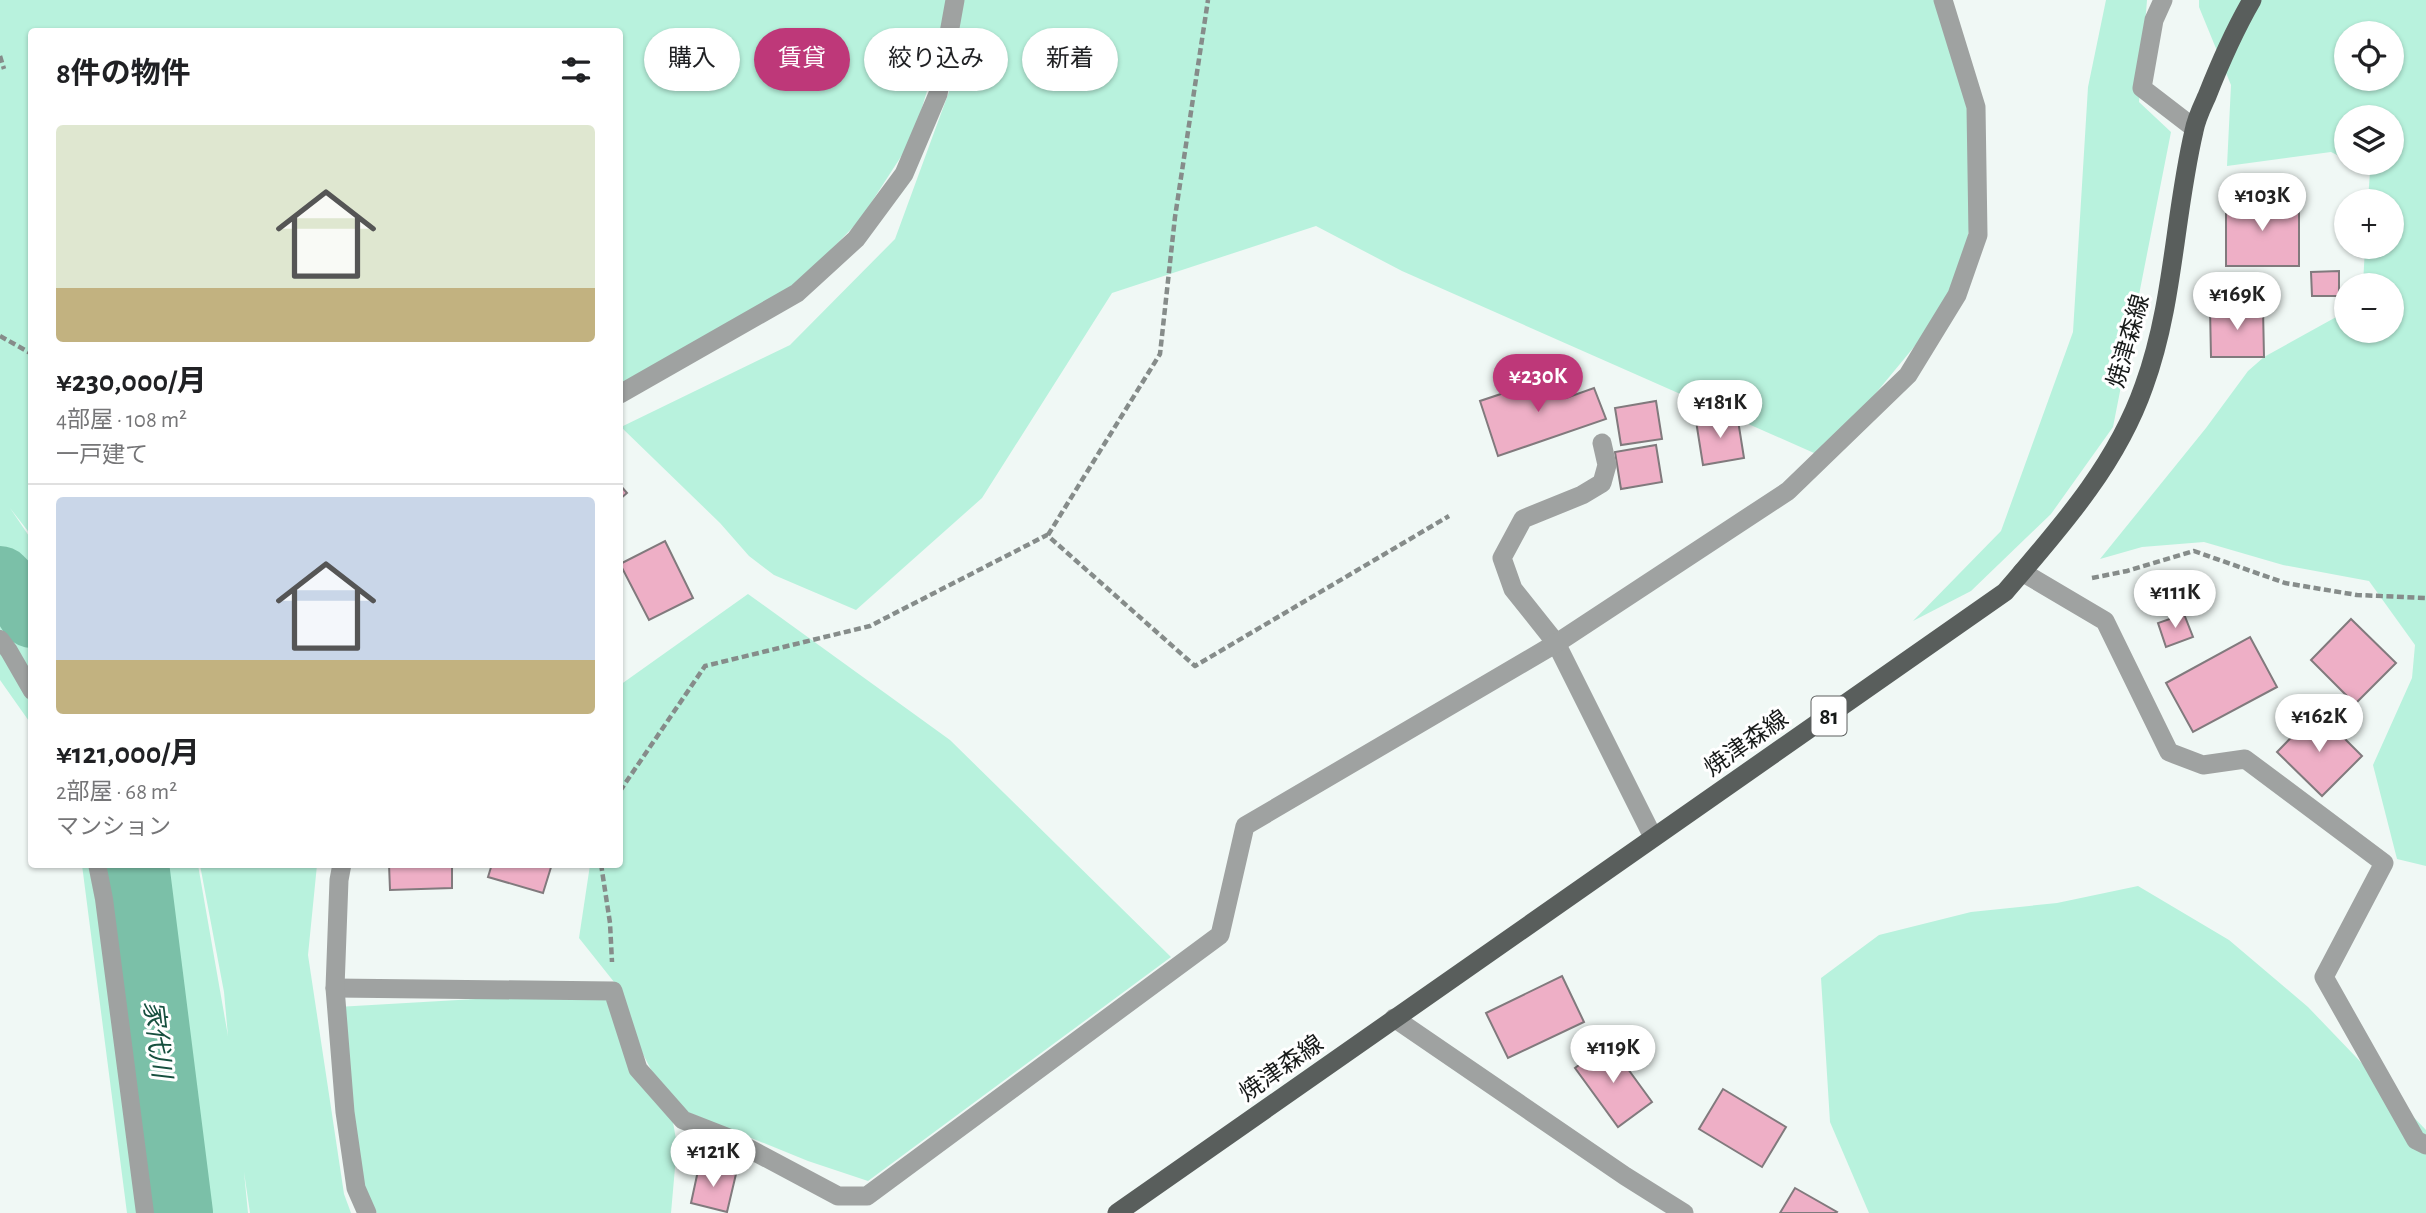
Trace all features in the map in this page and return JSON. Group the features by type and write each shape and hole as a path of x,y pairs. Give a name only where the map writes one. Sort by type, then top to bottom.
{"main road":[{"name":"焼津森線","path":"1116,1213 2005,592 2064,524 2108,463 2144,388 2165,313 2178,211 2194,128 2222,56 2252,0"}],"street":[{"path":"623,392 797,293 856,239 904,174 938,93 955,0"},
{"path":"335,988 613,991 638,1069 683,1120 730,1138 838,1196 867,1196 1220,936 1245,826 1556,643 1788,491 1908,375 1957,295 1978,235 1976,107 1943,0"},
{"path":"2163,0 2154,20 2142,88 2194,128"},
{"path":"1602,443 1607,465 1602,482 1582,495 1523,519 1502,558 1514,589 1556,643 1653,837"},
{"path":"2022,572 2105,621 2169,752 2203,765 2245,759 2385,863 2324,977 2416,1140 2426,1145"},
{"path":"341,868 335,988 345,1112 356,1188 367,1213"},
{"path":"1394,1018 1625,1176 1684,1213"}],"lane":[{"path":"0,639 28,684"},
{"path":"98,868 145,1213"}],"path":[{"path":"623,787 705,666 870,626 1048,535 1160,354 1175,217 1208,0"},
{"path":"0,57 4,69"},
{"path":"0,336 28,352"},
{"path":"1048,535 1195,666 1449,516"},
{"path":"2080,581 2127,571 2194,551 2285,583 2357,596 2426,598"},
{"path":"602,868 610,923 613,991"}],"green space":[{"path":"0,0 954,0 946,28 864,28 864,91 927,91 913,138 860,220 778,304 623,388 623,28 28,28 28,531 10,508 28,535 28,720 0,680"},
{"path":"958,0 1943,0 1965,72 1977,187 1957,295 1823,457 1402,271 1316,226 1112,293 982,498 856,610 774,575 749,556 720,523 623,426 790,345 895,239 949,91 1008,91 1008,28 959,28"},
{"path":"2106,0 2147,0 2139,102 2171,132 2113,427 2051,514 1971,591 1913,621 2001,531 2073,332 2088,87"},
{"path":"2199,0 2426,0 2426,866 2397,859 2373,765 2412,678 2415,645 2369,581 2283,565 2204,542 2142,547 2100,559 2206,428 2248,371 2264,357 2334,318 2334,343 2404,343 2404,273 2364,273 2364,259 2404,259 2404,189 2369,189 2370,175 2404,175 2404,105 2334,105 2334,154 2227,166 2231,85 2199,7"},
{"path":"748,594 950,740 1171,957 868,1181 808,1161 670,1105 677,1145 671,1213 377,1213 353,1166 337,1007 613,991 638,1069 667,1100 635,1039 618,987 579,938 590,868 623,868 623,683"},
{"path":"82,868 199,868 228,1036 224,992 201,868 317,868 308,955 344,1194 351,1213 250,1213 244,1172 248,1213 127,1213"},
{"path":"2138,886 2229,940 2308,1007 2426,1130 2426,1213 1869,1213 1830,1122 1821,978 1879,935 1971,912 2057,903"}],"building":[{"path":"2226,200 2299,200 2299,266 2226,266"},
{"path":"2339,271 2334,273 2334,296 2312,296 2311,272"},
{"path":"2210,308 2263,308 2264,357 2211,357"},
{"path":"1558,375 1566,398 1594,388 1606,419 1498,456 1480,401"},
{"path":"1656,401 1662,439 1621,445 1615,408"},
{"path":"1737,414 1744,458 1703,465 1696,421"},
{"path":"1656,445 1662,482 1621,489 1615,452"},
{"path":"665,541 693,598 649,620 623,570 623,562"},
{"path":"2184,614 2193,637 2166,647 2158,623"},
{"path":"2351,619 2396,663 2355,704 2311,660"},
{"path":"2250,637 2277,687 2193,732 2166,683"},
{"path":"2317,711 2362,756 2322,796 2277,752"},
{"path":"389,868 452,868 452,888 390,890"},
{"path":"491,868 551,868 543,893 488,877"},
{"path":"1562,976 1584,1022 1508,1058 1486,1013"},
{"path":"1609,1043 1652,1102 1618,1127 1575,1068"},
{"path":"1723,1089 1786,1127 1762,1167 1699,1129"},
{"path":"699,1166 736,1174 727,1212 691,1203"},
{"path":"1795,1188 1837,1212 1780,1213"}],"waterway":[{"name":"家代川","path":"0,579 28,609"},
{"name":"家代川","path":"137,868 180,1213"}]}
